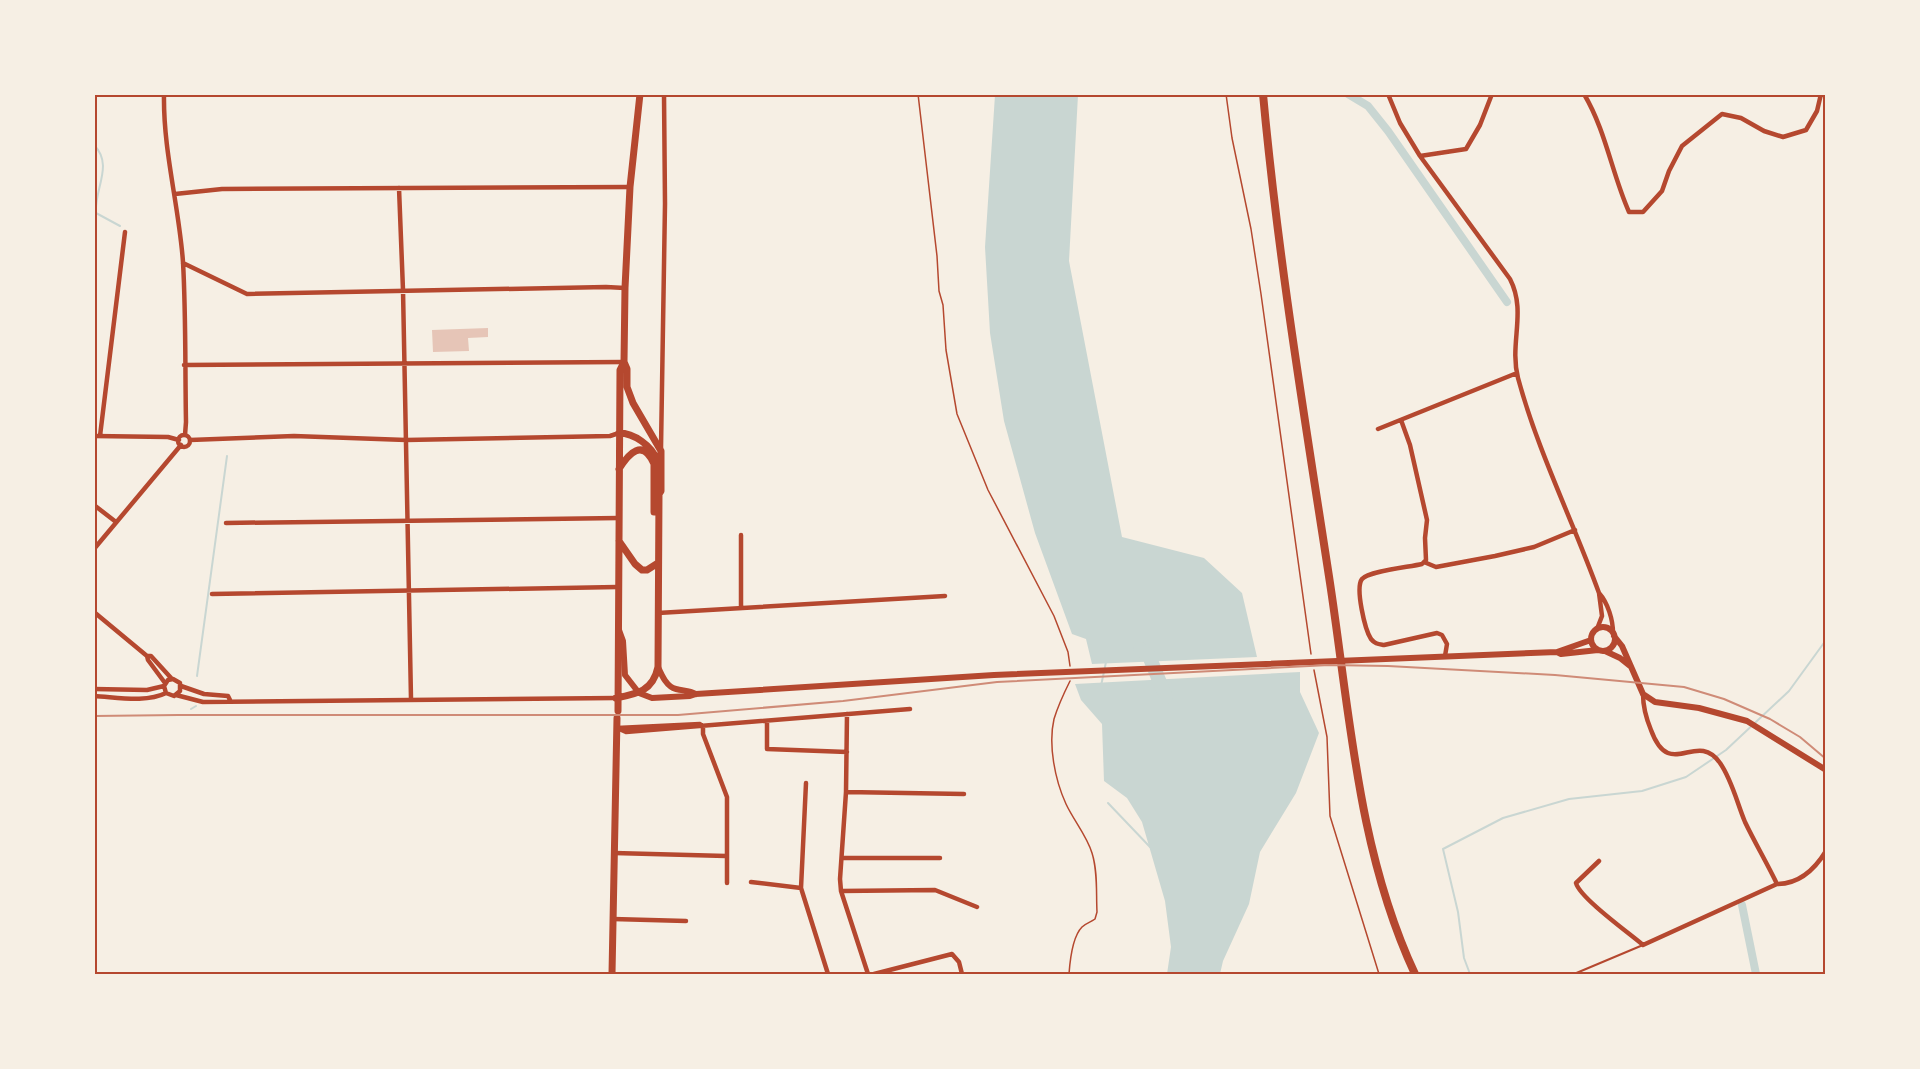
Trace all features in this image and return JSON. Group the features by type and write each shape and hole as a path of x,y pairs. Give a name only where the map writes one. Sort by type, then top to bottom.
{"main road":[{"path":"640,94 630,187 624,362 627,369 627,387 633,403 661,451 661,490 659,494"},
{"path":"1263,94 1268,156 1285,283 1357,775 1377,871 1395,927 1415,975"},
{"path":"612,975 620,370 624,362"},
{"path":"616,698 639,693 656,678 658,668 659,494 657,462 654,451 637,438 619,433"},
{"path":"619,469 631,452 638,449 644,450 651,457 654,464 654,522 658,529"},
{"path":"619,541 638,567 647,570 658,563"}],"street":[{"path":"94,549 180,442 184,435 186,422 183,262 164,124 164,94"},
{"path":"661,451 665,204 664,94"},
{"path":"1388,94 1400,123 1420,156 1510,279 1516,291 1519,314 1514,352 1517,374 1538,438 1599,593 1602,616 1591,640 1593,646 1620,658 1633,669"},
{"path":"1420,156 1466,149 1480,125 1492,94"},
{"path":"1584,94 1592,107 1607,147 1617,185 1629,212 1643,212 1662,191 1682,146 1722,114 1741,118 1764,131 1783,137 1806,130 1817,111 1821,94"},
{"path":"175,194 222,189 630,187"},
{"path":"399,188 404,290 411,699"},
{"path":"125,232 97,436 168,437 188,446 190,440"},
{"path":"183,262 247,294 606,286 625,288"},
{"path":"184,365 624,362"},
{"path":"1378,429 1517,374"},
{"path":"1401,420 1410,445 1426,520 1424,562"},
{"path":"190,440 294,436 406,440 610,436 619,433"},
{"path":"184,435 190,440"},
{"path":"94,505 116,522"},
{"path":"226,523 619,518"},
{"path":"1445,656 1447,644 1442,635 1437,633 1384,645 1372,640 1366,627 1359,589 1360,582 1367,575 1424,562 1436,567 1534,547 1575,530"},
{"path":"741,535 741,608"},
{"path":"212,594 617,587"},
{"path":"1557,652 1561,654 1601,651 1612,647 1612,624 1604,598 1599,593"},
{"path":"658,613 945,596"},
{"path":"94,612 147,656 151,656 181,686 204,694 228,696 230,700"},
{"path":"617,624 623,641 625,675 639,693 652,698 994,675 1557,652 1591,640"},
{"path":"1597,629 1604,628 1613,634 1622,646 1643,694 1643,706 1656,745 1665,753 1675,755 1695,750 1709,753 1720,763 1777,884"},
{"path":"147,656 165,684 166,693"},
{"path":"658,668 663,679 673,689 691,691 696,694"},
{"path":"94,689 147,690 172,679"},
{"path":"176,695 181,686"},
{"path":"94,696 133,698 160,696 166,693 203,702 616,698"},
{"path":"1643,694 1655,702 1699,708 1732,715 1747,721 1826,770"},
{"path":"703,727 910,709"},
{"path":"848,714 841,891 868,975"},
{"path":"766,721 767,749 847,752"},
{"path":"617,728 700,723 703,727 703,734 727,797 727,883"},
{"path":"806,783 801,888 828,975"},
{"path":"846,792 964,794"},
{"path":"1599,861 1579,879 1576,883 1577,887 1592,903 1643,945 1777,884 1785,884 1802,878 1817,866 1826,851"},
{"path":"615,853 726,856"},
{"path":"842,858 940,858"},
{"path":"751,882 801,888"},
{"path":"841,891 935,890 977,907"},
{"path":"613,919 686,921"},
{"path":"874,975 952,954 959,962 962,975"}],"lane":[{"path":"1574,975 1643,945"}],"path":[{"path":"918,94 939,291 943,305 946,350 957,414 988,490 1054,616 1068,652 1070,666"},
{"path":"1226,94 1261,294 1312,658"},
{"path":"1313,668 1327,736 1330,816 1380,975"},
{"path":"1069,975 1078,932 1085,924 1095,919 1097,912 1095,866 1091,850 1066,804 1057,780 1053,746 1054,718 1070,681"}],"shaded area":[{"path":"995,95 1078,95 1069,261 1122,537 1204,558 1242,593 1257,657 1092,664 1086,639 1072,634 1035,533 1004,421 990,333 985,247"},
{"path":"1300,672 1300,692 1319,733 1296,793 1260,852 1249,904 1223,961 1220,974 1167,974 1171,947 1165,901 1142,822 1127,798 1104,781 1102,724 1081,700 1075,684"}],"building":[{"path":"488,328 488,337 468,338 469,351 433,352 432,330"}],"waterway":[{"path":"1348,94 1368,106 1388,131 1507,302"},
{"path":"94,145 100,153 103,169 96,213 120,226"},
{"path":"197,676 227,456"},
{"path":"1470,974 1464,958 1458,912 1443,849 1503,818 1569,799 1642,791 1686,777 1726,750 1789,691 1826,640"},
{"path":"1140,649 1149,656 1166,697"},
{"path":"1101,686 1106,662"},
{"path":"191,709 196,706"},
{"path":"1108,803 1150,847"},
{"path":"1742,905 1756,974"}],"railway":[{"path":"94,716 678,715 843,701 997,682 1329,665 1388,666 1555,675 1684,687 1724,699 1770,719 1800,737 1826,759"}]}
